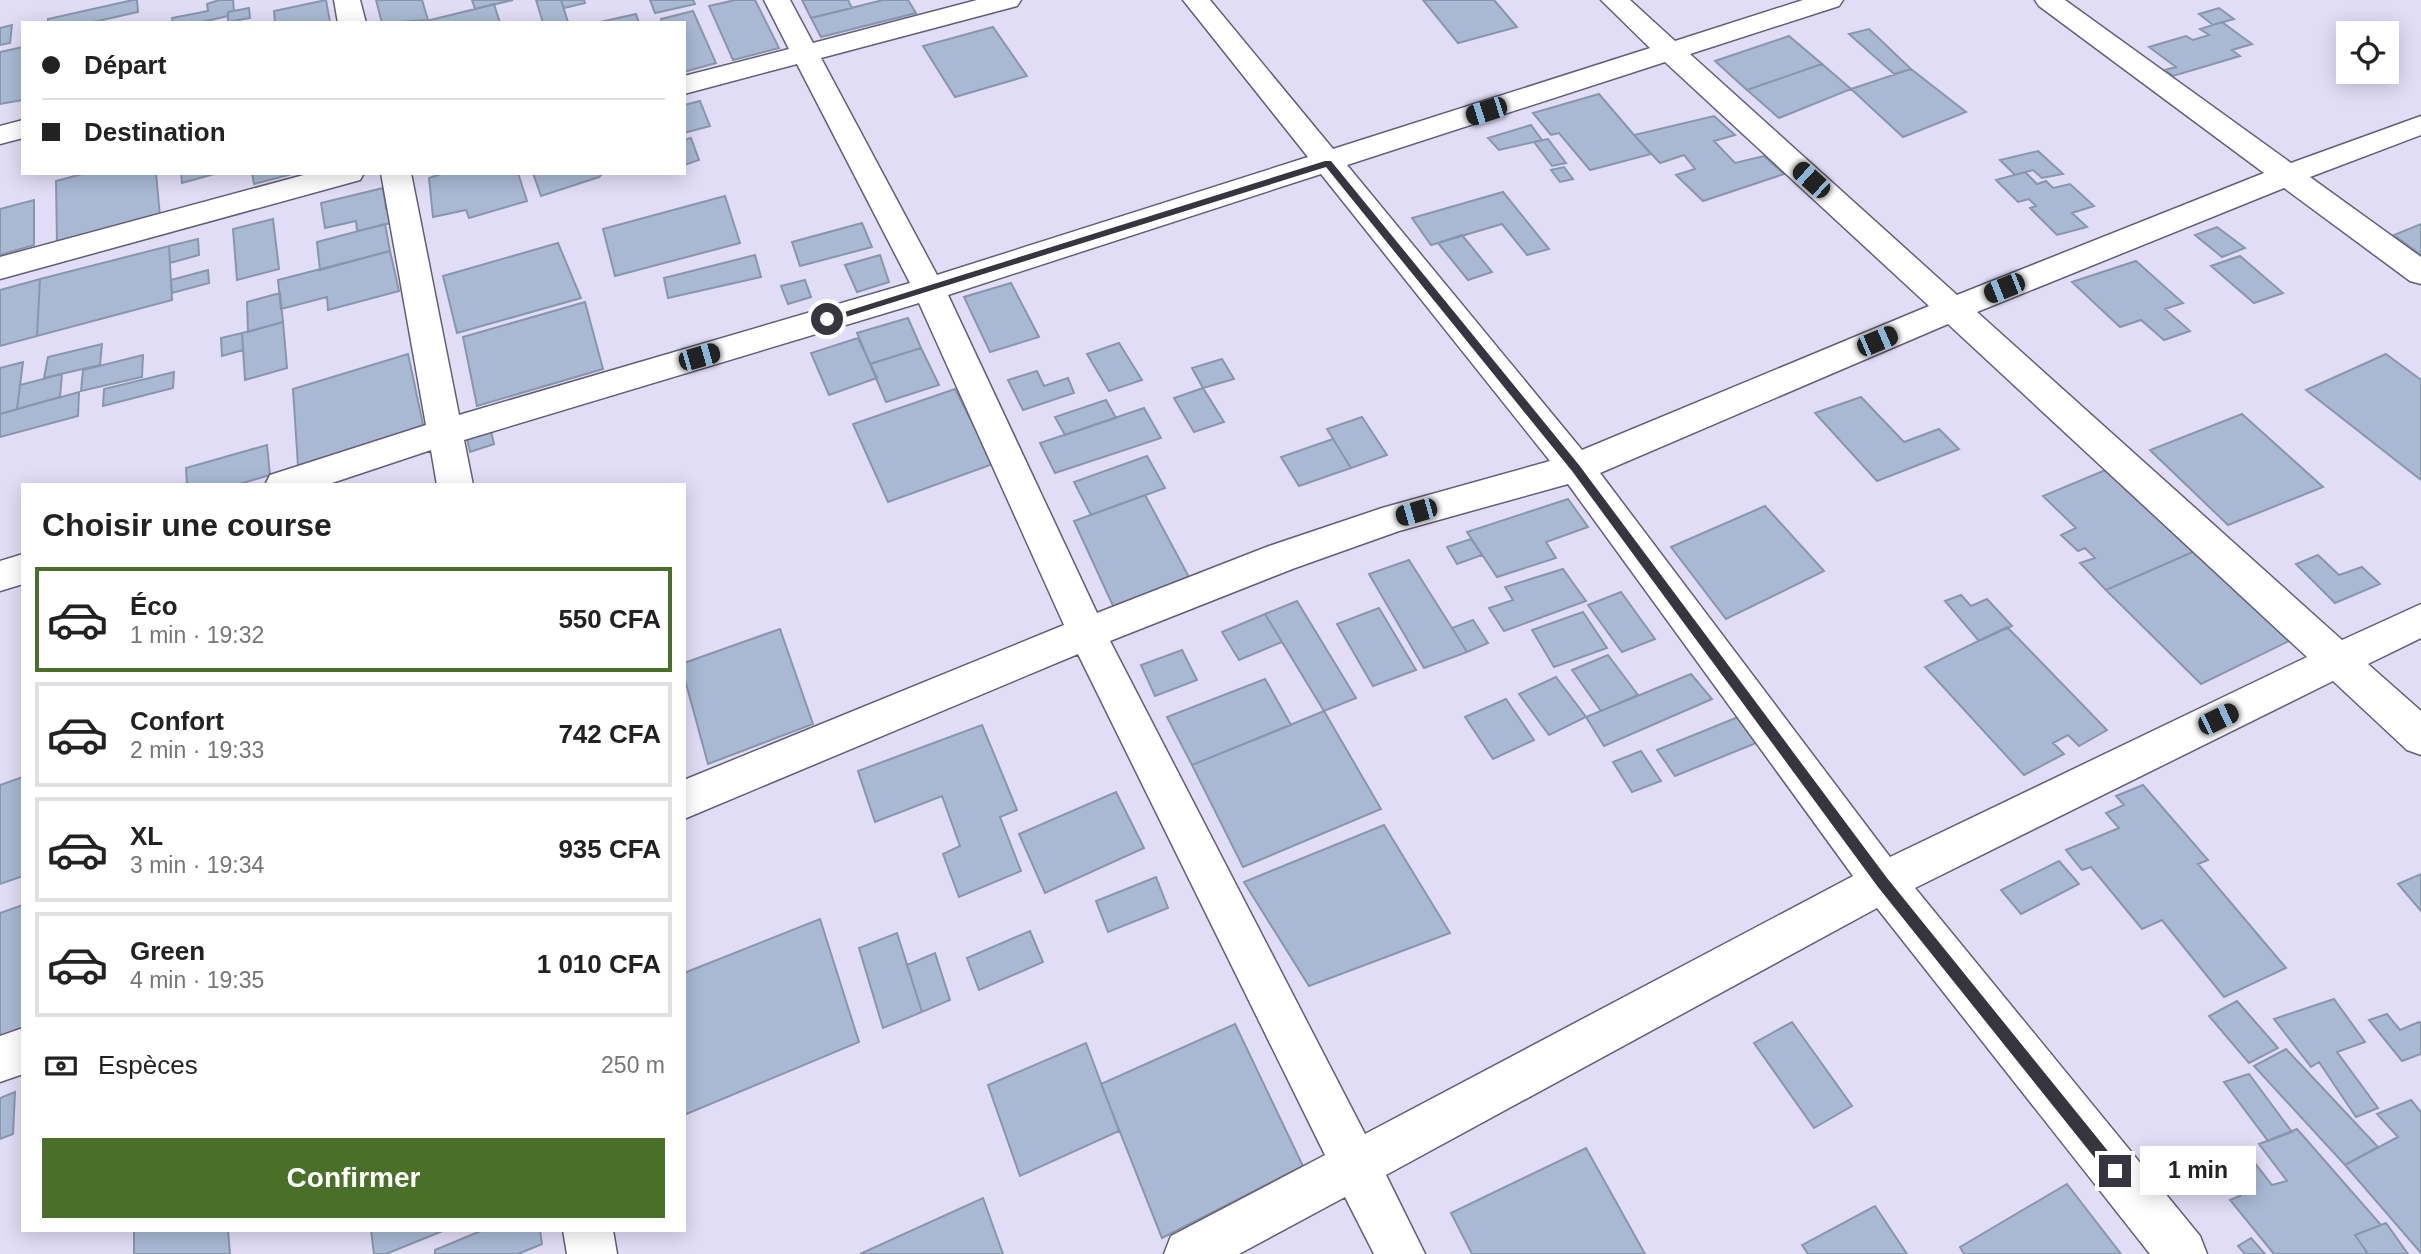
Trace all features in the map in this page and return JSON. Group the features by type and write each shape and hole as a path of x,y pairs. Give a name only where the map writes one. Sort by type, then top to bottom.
{"street":[{"path":"347,0 352,21"},
{"path":"777,0 929,289 1087,633 1400,1254"},
{"path":"686,84 1008,0"},
{"path":"1196,0 1576,468 1883,882 2182,1254"},
{"path":"1614,0 2421,737"},
{"path":"289,483 445,432 929,289 1830,0"},
{"path":"2048,0 2421,273"},
{"path":"686,799 1087,633 1337,536 1576,468 1953,309 2287,174 2421,125"},
{"path":"0,135 21,130"},
{"path":"0,268 342,175"},
{"path":"396,175 455,483"},
{"path":"0,576 21,570"},
{"path":"1189,1254 1356,1167 1883,882 2421,620"},
{"path":"0,1059 21,1052"},
{"path":"588,1232 592,1254"}],"building":[{"path":"137,0 138,12 98,21 48,19"},
{"path":"219,0 233,0 234,11 228,12 228,16 207,21 173,21 172,18 208,11 207,4"},
{"path":"326,0 330,21 275,21 274,11"},
{"path":"376,0 422,0 428,20 413,21 381,21"},
{"path":"472,0 513,0 475,9"},
{"path":"536,0 561,0 568,21 542,21"},
{"path":"561,0 584,0 585,3 564,8"},
{"path":"650,0 693,0 695,4 655,13"},
{"path":"735,0 755,0 779,48 733,60 709,6"},
{"path":"802,0 848,0 852,8 811,18"},
{"path":"883,0 908,0 916,13 821,37 811,18"},
{"path":"1423,0 1494,0 1517,27 1458,43"},
{"path":"494,4 499,21 426,21"},
{"path":"249,8 250,18 228,21 228,12"},
{"path":"2219,8 2234,19 2213,25 2199,14"},
{"path":"693,11 716,63 686,71 686,21 661,19"},
{"path":"636,14 638,21 605,21"},
{"path":"2222,22 2252,44 2232,50 2240,56 2173,76 2165,70 2176,67 2149,47 2186,36 2193,40 2209,35 2200,29"},
{"path":"12,25 10,43 0,45 0,28"},
{"path":"993,27 1027,76 955,97 923,46"},
{"path":"1869,29 1911,69 1894,74 1849,34"},
{"path":"1789,36 1822,64 1747,90 1715,61"},
{"path":"21,47 21,100 0,104 0,52"},
{"path":"1822,64 1851,89 1779,118 1747,90"},
{"path":"1911,69 1966,112 1903,137 1851,89"},
{"path":"1599,94 1651,154 1590,170 1559,133 1551,135 1533,113"},
{"path":"700,101 710,126 686,132 686,104"},
{"path":"1714,116 1735,135 1714,141 1735,163 1764,156 1784,174 1703,201 1676,175 1695,169 1684,155 1660,163 1634,135"},
{"path":"1531,125 1542,140 1499,150 1488,138"},
{"path":"691,138 699,160 686,164 686,139"},
{"path":"1548,139 1566,163 1552,166 1534,142"},
{"path":"2038,151 2063,174 2042,178 2033,170 2015,175 2000,160"},
{"path":"1564,167 1573,179 1560,182 1551,170"},
{"path":"2025,172 2037,184 2046,181 2053,188 2070,184 2094,206 2072,213 2087,227 2057,235 2030,208 2036,206 2029,199 2018,202 1996,180"},
{"path":"78,175 156,175 160,216 57,243 56,181"},
{"path":"181,175 211,175 182,183"},
{"path":"252,175 288,175 254,184"},
{"path":"438,175 519,175 527,201 469,218 466,210 433,217 429,178"},
{"path":"534,175 601,175 599,177 541,196"},
{"path":"383,188 386,209 394,206 396,222 357,231 356,221 325,228 321,203"},
{"path":"1503,192 1549,249 1527,255 1502,224 1431,245 1412,218"},
{"path":"725,196 740,243 615,276 603,229"},
{"path":"34,200 34,245 0,255 0,209"},
{"path":"273,219 279,269 237,280 233,229"},
{"path":"862,223 872,247 800,266 792,242"},
{"path":"385,224 390,251 320,270 317,242"},
{"path":"2421,224 2421,255 2394,235"},
{"path":"2217,227 2245,248 2222,257 2195,235"},
{"path":"1462,235 1492,272 1468,280 1438,243"},
{"path":"198,239 199,255 170,263 169,246"},
{"path":"558,243 581,298 457,333 443,276"},
{"path":"169,246 172,300 37,336 40,279"},
{"path":"390,251 399,291 328,310 327,297 281,309 278,280"},
{"path":"755,255 761,277 668,298 664,278"},
{"path":"880,255 889,282 857,292 845,265"},
{"path":"2240,256 2283,293 2254,303 2211,266"},
{"path":"2136,261 2183,303 2165,309 2190,331 2164,340 2141,320 2120,327 2072,282"},
{"path":"208,270 209,283 172,293 171,280"},
{"path":"40,279 37,336 0,346 0,290"},
{"path":"805,280 811,297 788,304 781,286"},
{"path":"1011,283 1039,337 990,352 964,297"},
{"path":"280,293 283,322 248,332 247,302"},
{"path":"585,302 603,369 477,406 463,337"},
{"path":"908,318 921,348 870,364 857,333"},
{"path":"283,322 287,368 245,380 242,333"},
{"path":"242,333 243,350 222,356 221,338"},
{"path":"858,338 877,378 829,395 811,353"},
{"path":"1119,343 1142,380 1109,391 1087,354"},
{"path":"102,344 100,365 44,378 48,357"},
{"path":"921,348 939,385 886,402 870,364"},
{"path":"408,354 424,429 298,466 293,389"},
{"path":"2386,354 2421,380 2421,480 2306,390"},
{"path":"143,355 142,377 81,391 83,370"},
{"path":"1222,359 1234,379 1203,388 1192,368"},
{"path":"23,362 17,409 0,414 0,368"},
{"path":"1037,371 1044,386 1068,378 1074,393 1023,410 1008,380"},
{"path":"174,372 173,388 103,406 104,389"},
{"path":"62,374 60,397 17,409 20,385"},
{"path":"1203,388 1224,422 1194,432 1174,398"},
{"path":"955,389 993,464 888,502 853,424"},
{"path":"79,392 78,416 0,437 0,414"},
{"path":"1861,397 1904,442 1939,429 1959,449 1877,481 1815,413"},
{"path":"1106,400 1116,418 1065,435 1055,417"},
{"path":"1144,408 1161,438 1055,473 1040,443"},
{"path":"2242,414 2323,487 2228,525 2150,450"},
{"path":"1362,417 1387,455 1351,468 1327,429"},
{"path":"489,423 494,444 470,452 465,430"},
{"path":"1333,439 1351,468 1299,486 1281,457"},
{"path":"267,445 270,475 243,483 187,483 186,468"},
{"path":"1147,456 1165,488 1091,515 1074,482"},
{"path":"2108,469 2195,551 2106,590 2080,563 2095,558 2085,548 2078,551 2061,535 2076,528 2043,496"},
{"path":"1145,495 1190,579 1114,608 1074,521"},
{"path":"1568,499 1588,527 1546,542 1556,558 1497,577 1467,532"},
{"path":"1765,506 1824,571 1726,619 1671,547"},
{"path":"1471,539 1482,555 1457,564 1447,547"},
{"path":"2195,551 2289,641 2201,684 2106,590"},
{"path":"2318,555 2339,575 2362,567 2380,584 2335,603 2296,564"},
{"path":"1409,560 1467,652 1424,668 1369,574"},
{"path":"1563,569 1586,601 1504,631 1489,608 1513,600 1505,587"},
{"path":"1621,592 1655,639 1622,652 1588,605"},
{"path":"1961,595 1971,606 1987,599 2012,626 1979,641 1945,601"},
{"path":"1297,601 1356,698 1324,711 1265,614"},
{"path":"1379,608 1416,670 1373,686 1337,624"},
{"path":"1583,612 1607,648 1554,667 1532,630"},
{"path":"1265,614 1282,642 1239,660 1222,632"},
{"path":"1473,620 1488,643 1467,652 1452,628"},
{"path":"2007,627 2107,730 2079,746 2068,735 2053,743 2064,754 2024,775 1925,667"},
{"path":"780,629 813,724 708,764 686,683 686,662"},
{"path":"1182,650 1197,680 1155,696 1141,665"},
{"path":"1608,655 1638,695 1601,711 1572,670"},
{"path":"1691,674 1712,699 1604,746 1586,717"},
{"path":"1556,677 1586,717 1549,735 1519,694"},
{"path":"1265,679 1291,725 1192,765 1167,717"},
{"path":"1506,699 1534,740 1493,759 1465,717"},
{"path":"1324,711 1381,809 1243,867 1192,765"},
{"path":"1738,717 1756,743 1675,776 1657,750"},
{"path":"982,725 1017,810 1000,817 1021,871 959,897 943,854 960,846 942,796 875,822 858,771"},
{"path":"1641,751 1661,781 1632,792 1613,762"},
{"path":"21,778 21,877 0,884 0,785"},
{"path":"2143,785 2208,860 2198,864 2286,968 2224,997 2162,920 2142,929 2091,867 2082,870 2066,850 2119,828 2106,813 2124,805 2116,796"},
{"path":"1116,792 1144,848 1045,893 1019,834"},
{"path":"1384,825 1450,933 1309,986 1244,882"},
{"path":"2059,861 2079,884 2021,914 2001,890"},
{"path":"2421,874 2421,911 2398,884"},
{"path":"1156,877 1168,908 1108,932 1096,901"},
{"path":"21,906 21,1031 0,1039 0,913"},
{"path":"820,919 859,1042 686,1114 686,972"},
{"path":"1030,931 1043,962 979,990 967,958"},
{"path":"897,933 922,1012 883,1028 859,948"},
{"path":"935,953 950,1000 922,1012 907,965"},
{"path":"2334,999 2365,1042 2337,1052 2378,1108 2356,1117 2319,1062 2311,1067 2274,1019"},
{"path":"2237,1001 2278,1048 2249,1063 2209,1016"},
{"path":"2387,1014 2400,1030 2419,1022 2421,1024 2421,1054 2402,1061 2369,1020"},
{"path":"1792,1022 1852,1106 1814,1128 1754,1043"},
{"path":"1235,1024 1303,1166 1162,1238 1101,1084"},
{"path":"1086,1043 1119,1131 1020,1176 988,1085"},
{"path":"2286,1049 2378,1147 2345,1165 2254,1066"},
{"path":"2249,1074 2292,1132 2268,1141 2224,1082"},
{"path":"15,1092 13,1134 0,1139 0,1098"},
{"path":"2411,1100 2421,1112 2421,1253 2345,1165 2398,1137 2377,1114"},
{"path":"2297,1129 2381,1225 2355,1235 2368,1254 2274,1254 2230,1200 2240,1196 2216,1168 2247,1153 2272,1185 2287,1181 2259,1144"},
{"path":"1586,1148 1645,1254 1472,1254 1451,1213"},
{"path":"2067,1184 2121,1254 1964,1254 1960,1247"},
{"path":"983,1198 1003,1254 860,1254"},
{"path":"1875,1206 1907,1254 1808,1254 1802,1245"},
{"path":"2386,1223 2408,1254 2368,1254 2355,1235"},
{"path":"134,1232 228,1232 230,1254 134,1254"},
{"path":"371,1232 440,1232 386,1254 374,1254"},
{"path":"478,1232 540,1232 542,1244 518,1254 435,1254 435,1250"},
{"path":"2251,1238 2265,1254 2245,1254 2238,1246"}],"route":[{"path":"827,319 1328,163 1576,468 1883,882 2115,1171"}]}
